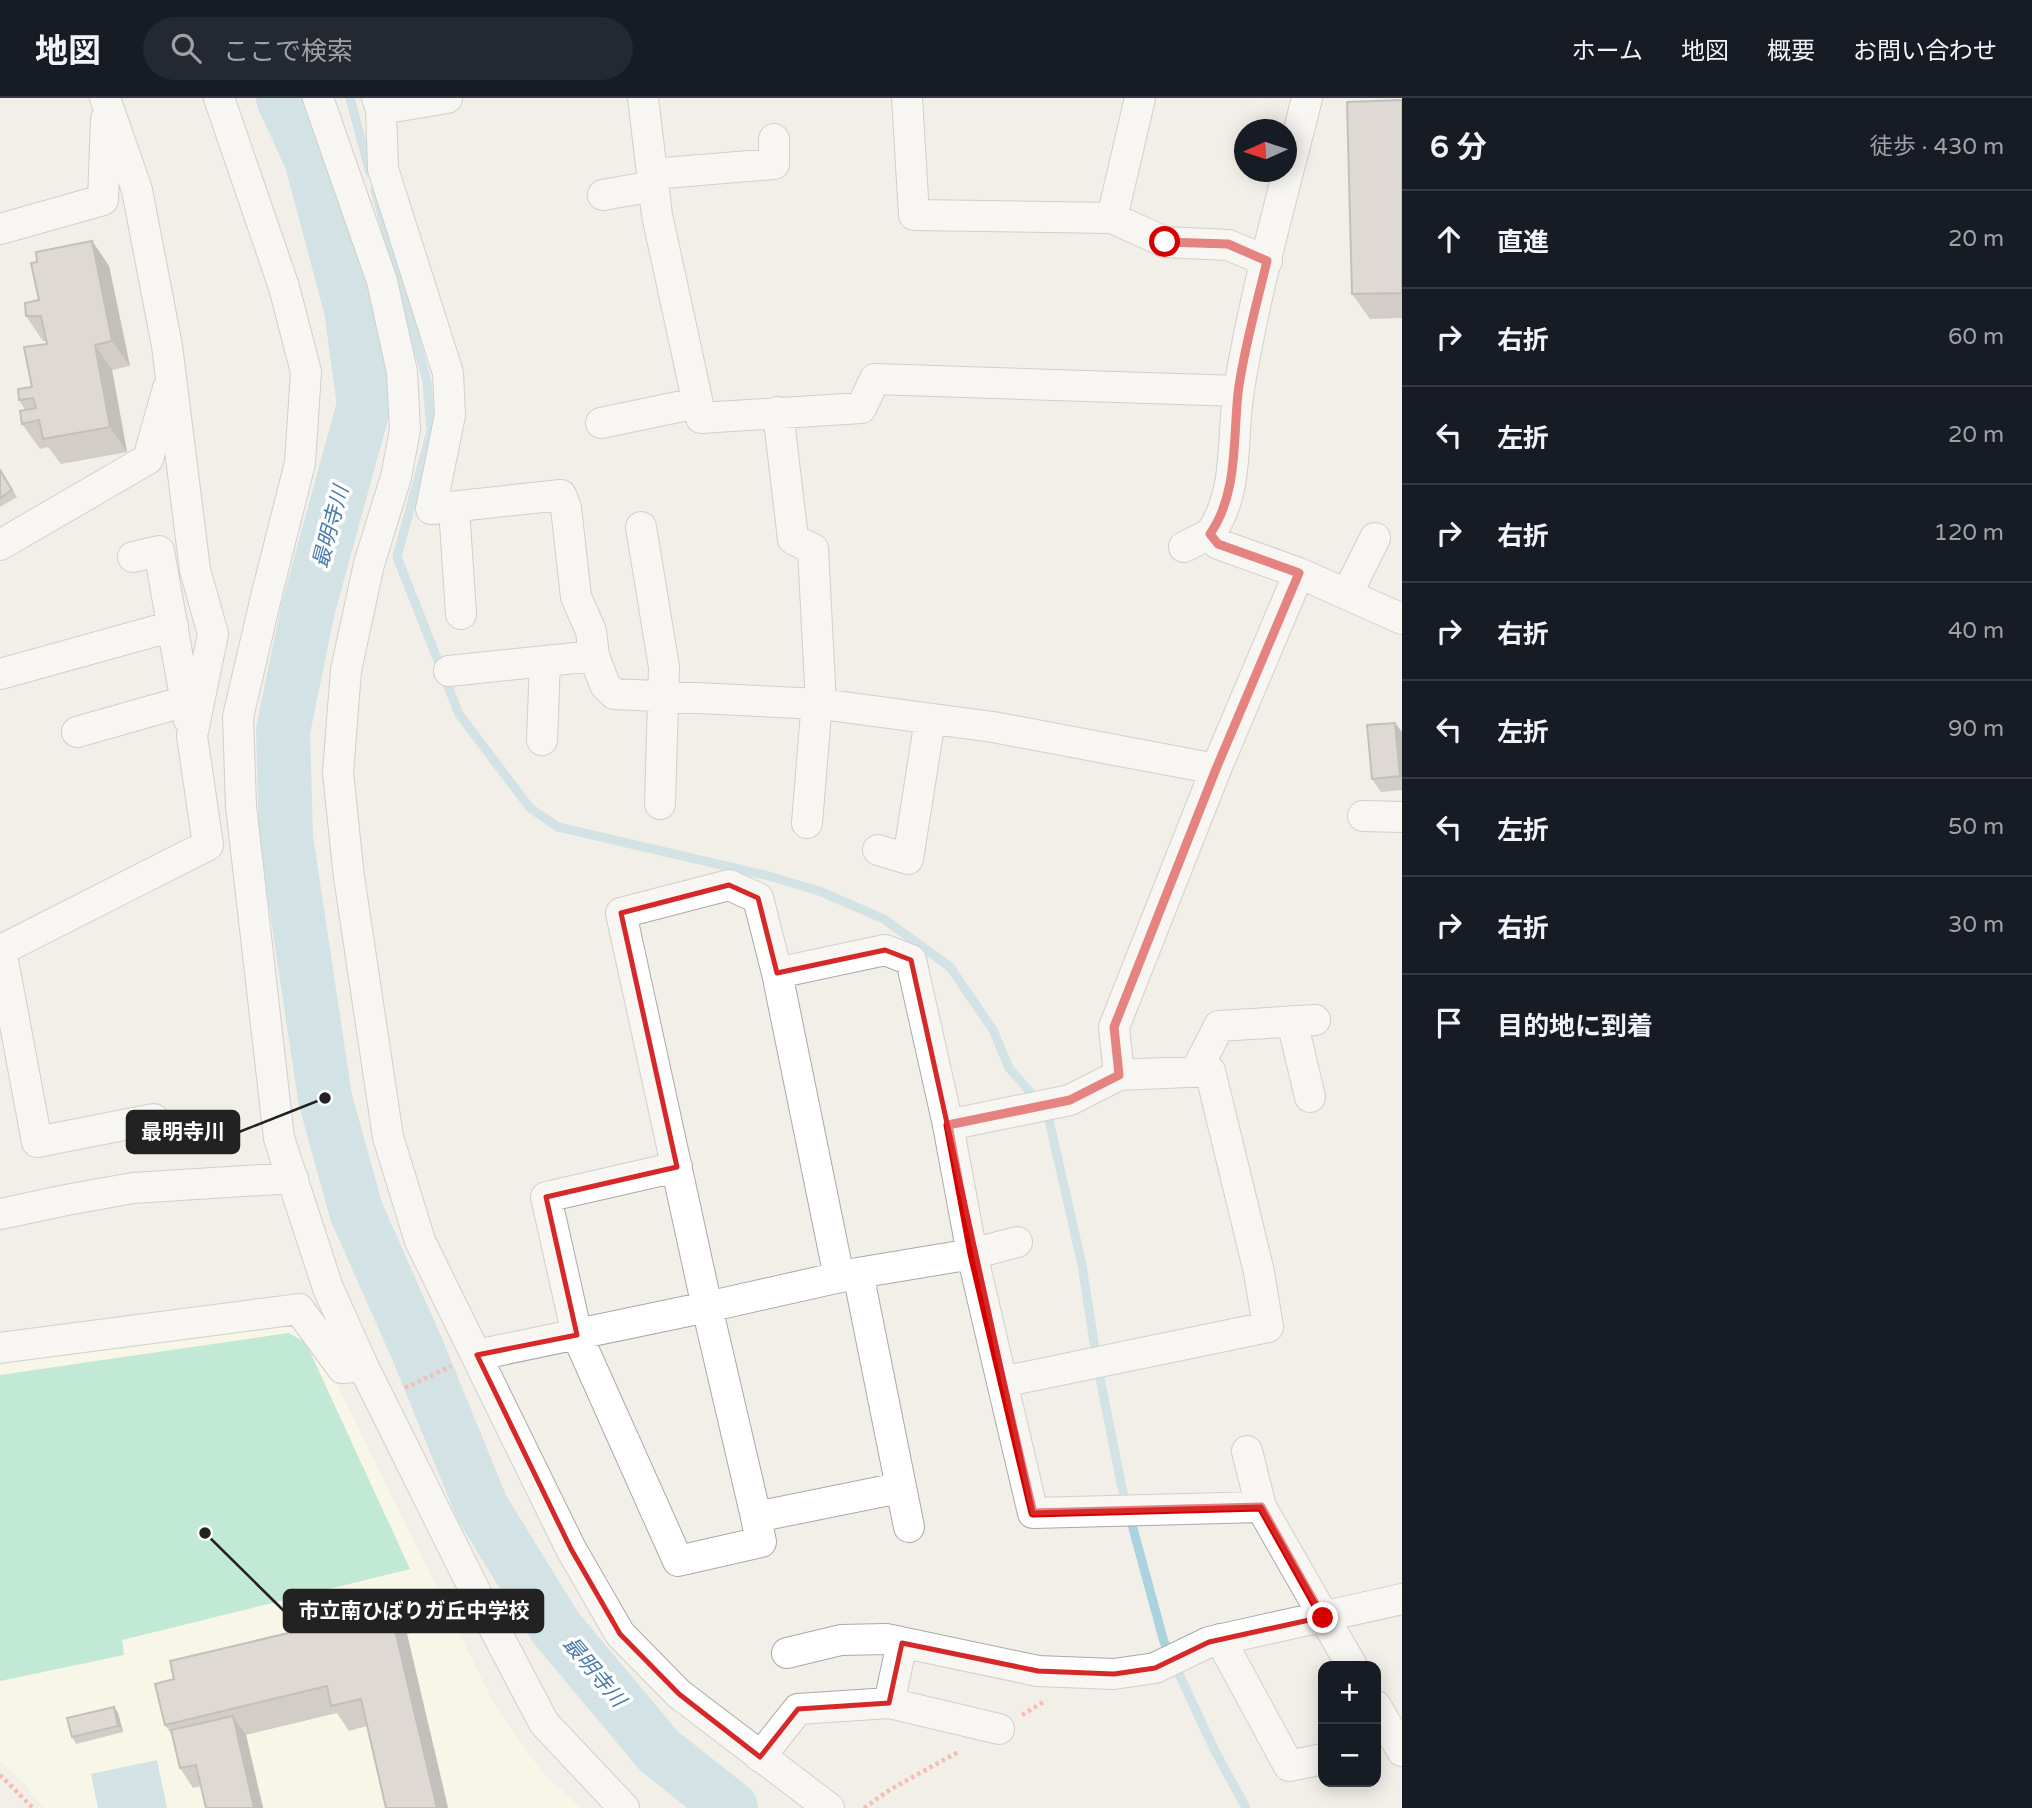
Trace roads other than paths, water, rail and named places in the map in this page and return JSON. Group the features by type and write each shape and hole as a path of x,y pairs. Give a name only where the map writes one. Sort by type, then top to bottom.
{"street":[{"path":"219,98 284,287 306,372 300,463 238,717 241,806 279,1138 328,1288 363,1366 544,1723 624,1808"},
{"path":"318,98 383,281 402,372 405,430 396,477 369,564 346,670 338,773 349,877 388,1137 420,1241 464,1361 620,1634 679,1694 829,1808"},
{"path":"447,98 379,103 383,169 449,373 450,415 430,509 561,495 566,508 576,597 591,631 594,656 605,685 614,694 821,704 993,727 1216,769"},
{"path":"643,98 657,215 701,418 861,408 875,379 1238,391"},
{"path":"907,98 914,215 1112,218 1165,242 1228,244 1267,261"},
{"path":"1112,218 1140,98"},
{"path":"1184,547 1210,534 1218,524 1233,474 1238,391 1307,98"},
{"path":"0,229 103,200 106,100"},
{"path":"106,100 137,190 171,376 195,570 214,634 192,736"},
{"path":"603,195 653,180 774,164 774,139"},
{"path":"0,545 148,459 171,376"},
{"path":"600,423 697,403"},
{"path":"778,412 793,538 813,550 821,704 816,713 807,824"},
{"path":"454,508 461,614"},
{"path":"641,527 664,667 660,804"},
{"path":"1210,534 1218,544 1299,573 1402,619"},
{"path":"1347,594 1374,538"},
{"path":"133,557 159,551 192,736 208,845 1,950 37,1142 154,1119"},
{"path":"1119,1075 1114,1027 1216,769 1299,573"},
{"path":"0,674 173,626"},
{"path":"449,671 594,656"},
{"path":"542,740 545,661"},
{"path":"77,732 186,701"},
{"path":"878,850 913,864 930,719"},
{"path":"1363,816 1402,817"},
{"path":"677,1167 546,1197 577,1335 678,1561 761,1542 621,914 729,885 758,898 909,1527"},
{"path":"777,974 885,950 911,960 948,1125 972,1254 1033,1513 1261,1507"},
{"path":"1196,1071 1219,1026 1303,1021 1310,1097"},
{"path":"948,1125 1070,1100 1119,1075 1210,1071 1259,1272 1269,1327 1002,1382"},
{"path":"0,1214 133,1188 293,1178"},
{"path":"464,1361 848,1275 972,1254 1017,1242"},
{"path":"0,1348 299,1309 342,1367 363,1366"},
{"path":"1247,1451 1261,1507 1349,1661"},
{"path":"756,1517 900,1488"},
{"path":"787,1653 841,1640 886,1639 1011,1667 1081,1674 1114,1674 1155,1668 1220,1639 1402,1599"},
{"path":"1220,1639 1289,1766 1318,1760"},
{"path":"889,1703 902,1643"},
{"path":"760,1756 798,1709 889,1703 999,1729"},
{"path":"1381,1717 1394,1746"}],"water":[{"path":"157,1760 167,1808 98,1808 91,1774"}],"waterway":[{"name":"最明寺川","path":"283,98 311,159 351,309 364,405 308,609 283,731 286,838 325,1098 356,1211 418,1351 482,1508 556,1628 659,1751 731,1808"},
{"path":"350,98 370,173"},
{"path":"375,190 427,381 431,431 397,557 459,714 530,808 558,827 765,875 819,891 884,919 950,967 993,1030 1009,1068 1037,1100"},
{"path":"1047,1111 1082,1265 1098,1368 1122,1488 1164,1642 1214,1749 1246,1808"}],"place":[{"name":"最明寺川","path":"325,1098"},
{"name":"市立南ひばりガ丘中学校","path":"205,1533"}]}
